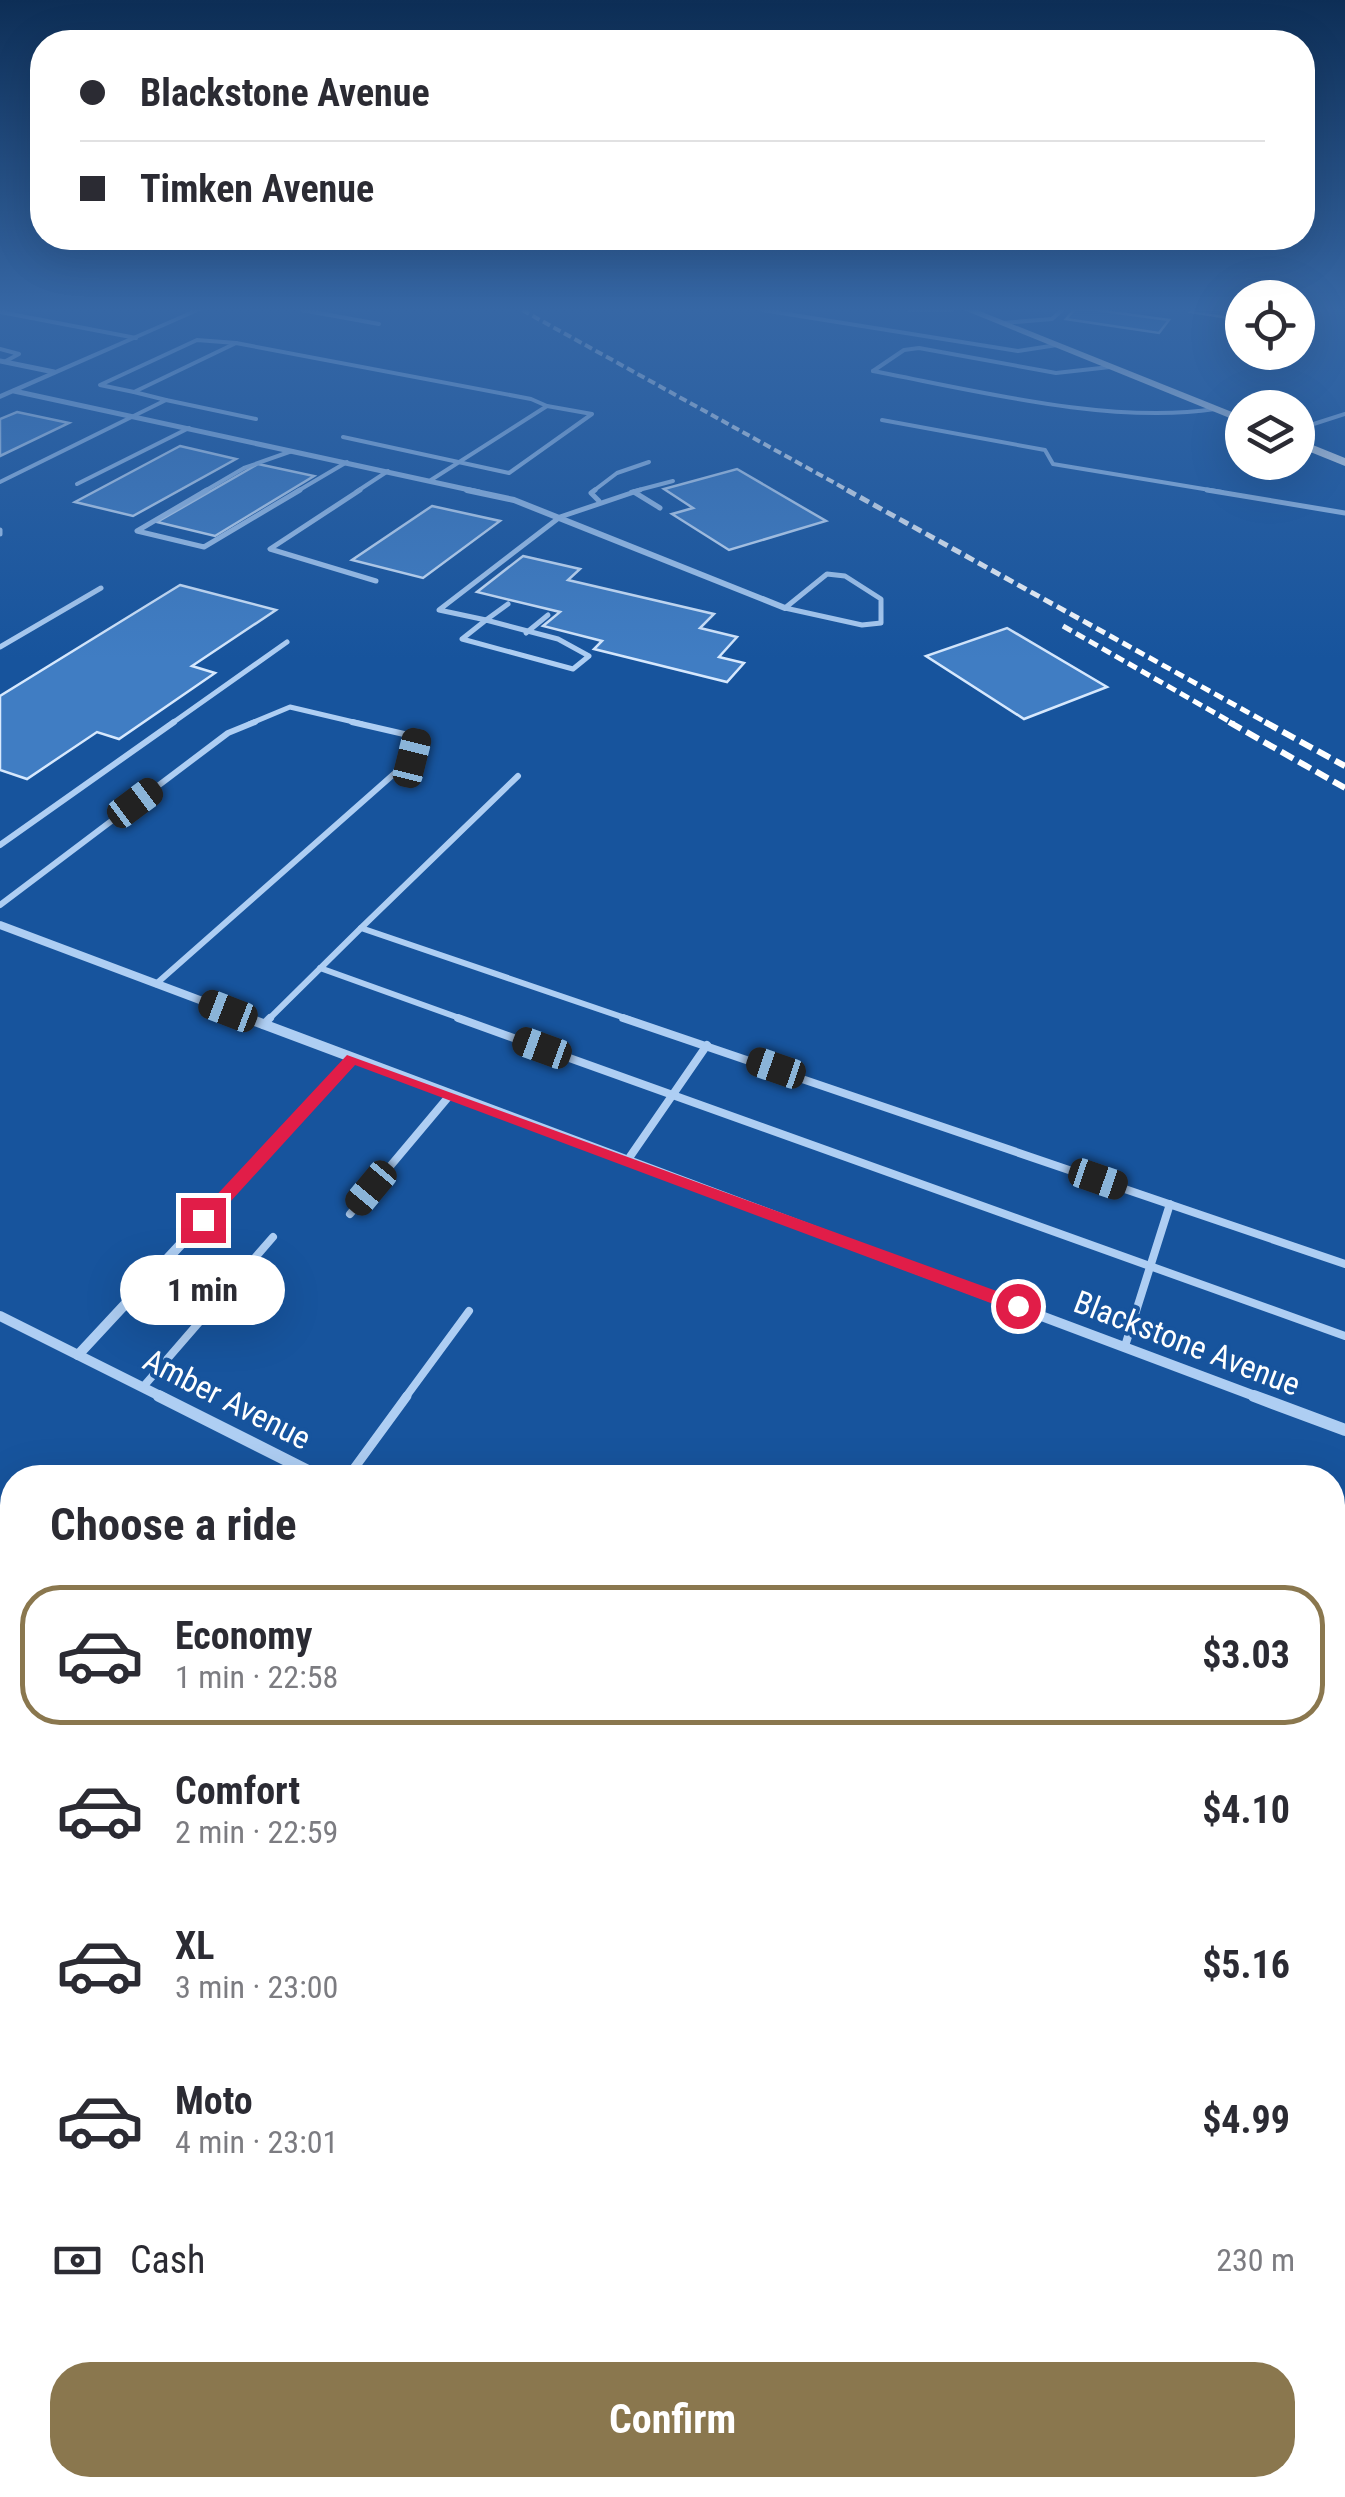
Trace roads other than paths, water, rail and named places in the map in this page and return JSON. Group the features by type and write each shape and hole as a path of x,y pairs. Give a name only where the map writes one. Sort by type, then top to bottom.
{"main road":[{"path":"1315,449 1345,462"}],"street":[{"path":"182,427 514,500 785,608"},
{"name":"Blackstone Avenue","path":"0,925 1345,1430"},
{"path":"78,1354 352,1059"},
{"name":"Amber Avenue","path":"0,1316 296,1465"}],"lane":[{"path":"0,482 111,427"},
{"path":"431,480 515,427"},
{"path":"343,437 510,473 575,427"},
{"path":"918,427 1046,450 1053,464 1345,513"},
{"path":"77,484 189,428"},
{"path":"292,450 244,468 136,531 204,547 347,462"},
{"path":"599,501 591,493 617,473 649,462"},
{"path":"376,582 270,549 388,471"},
{"path":"508,604 484,622 462,640 573,669 589,656 579,648 526,632 484,622 439,610 560,517 672,480"},
{"path":"632,491 660,508"},
{"path":"828,574 845,576 883,604 881,623 875,626 785,608 828,574"},
{"path":"0,647 101,588"},
{"path":"526,632 548,615"},
{"path":"0,844 287,642"},
{"path":"0,905 228,733 290,706 417,737 412,758 156,984"},
{"path":"264,1025 518,776"},
{"path":"361,928 1345,1264"},
{"path":"320,968 1345,1336"},
{"path":"627,1161 707,1045"},
{"path":"350,1214 450,1095"},
{"path":"1124,1346 1170,1204"},
{"path":"143,1387 273,1236"},
{"path":"356,1465 469,1310"}],"railway":[{"path":"733,427 851,492"},
{"path":"847,490 1269,724"},
{"path":"1063,626 1234,724"},
{"path":"1229,722 1345,788"},
{"path":"1265,722 1345,766"}]}
